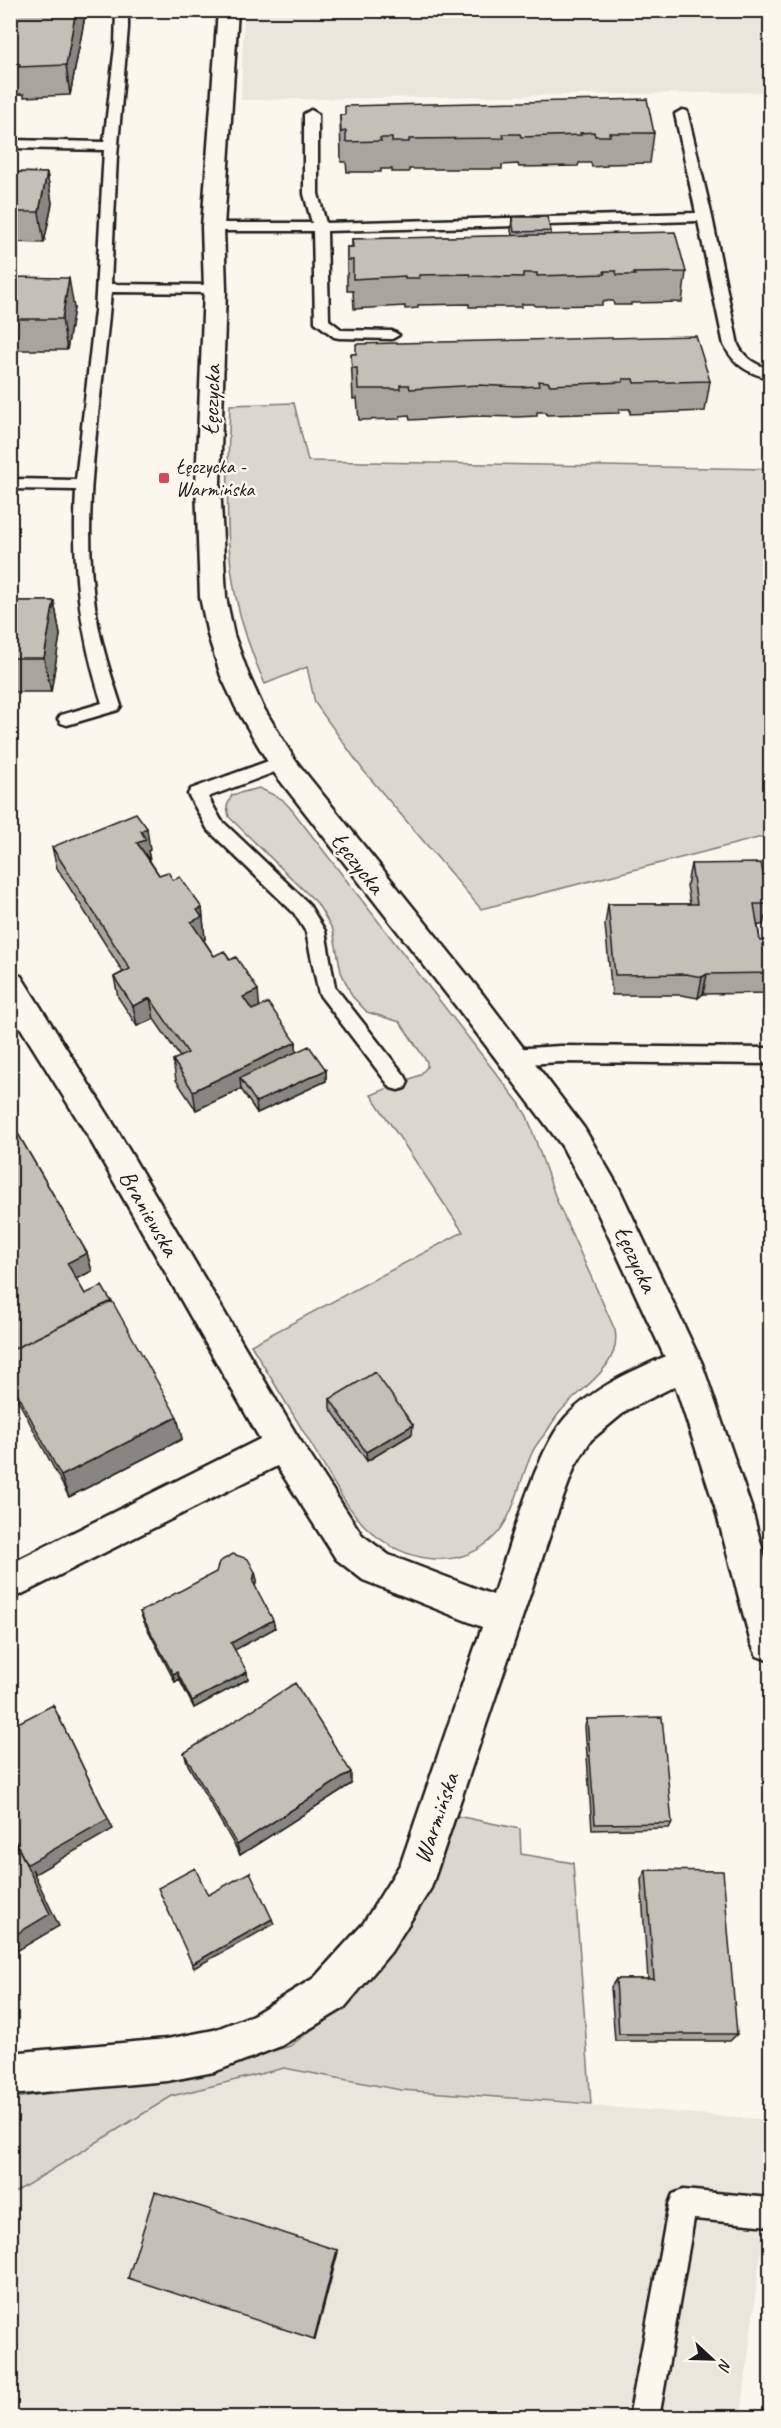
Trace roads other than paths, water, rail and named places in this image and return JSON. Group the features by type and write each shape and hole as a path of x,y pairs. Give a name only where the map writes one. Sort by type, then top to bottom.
{"main road":[{"name":"Łęczycka","path":"228,10 213,227 215,289 208,484 213,597 221,635 235,676 250,708 282,762 316,810 573,1137 602,1188 685,1364 733,1507 771,1643"},
{"name":"Braniewska","path":"10,984 99,1127 283,1444 349,1547 376,1568 502,1617"},
{"name":"Warmińska","path":"10,2074 167,2060 214,2051 266,2031 329,1993 377,1938 417,1874 502,1617 558,1466 578,1430 627,1390 685,1364"},
{"path":"10,1583 283,1444"}],"lane":[{"path":"67,719 112,706 92,646 84,598 81,550 83,485 104,288 111,146 122,10"},
{"path":"311,114 311,194 320,227 322,322 339,334 392,335"},
{"path":"682,114 734,352 746,365 771,374"},
{"path":"10,144 111,146"},
{"path":"213,227 320,227 705,217"},
{"path":"104,288 215,289"},
{"path":"10,484 83,485"},
{"path":"282,762 197,794 214,825 301,908 315,931 326,989 398,1082"},
{"path":"512,1057 560,1054 771,1056"},
{"path":"644,2418 683,2204 771,2212"}],"place":[{"name":"Łęczycka - Warmińska","path":"164,478"}]}
